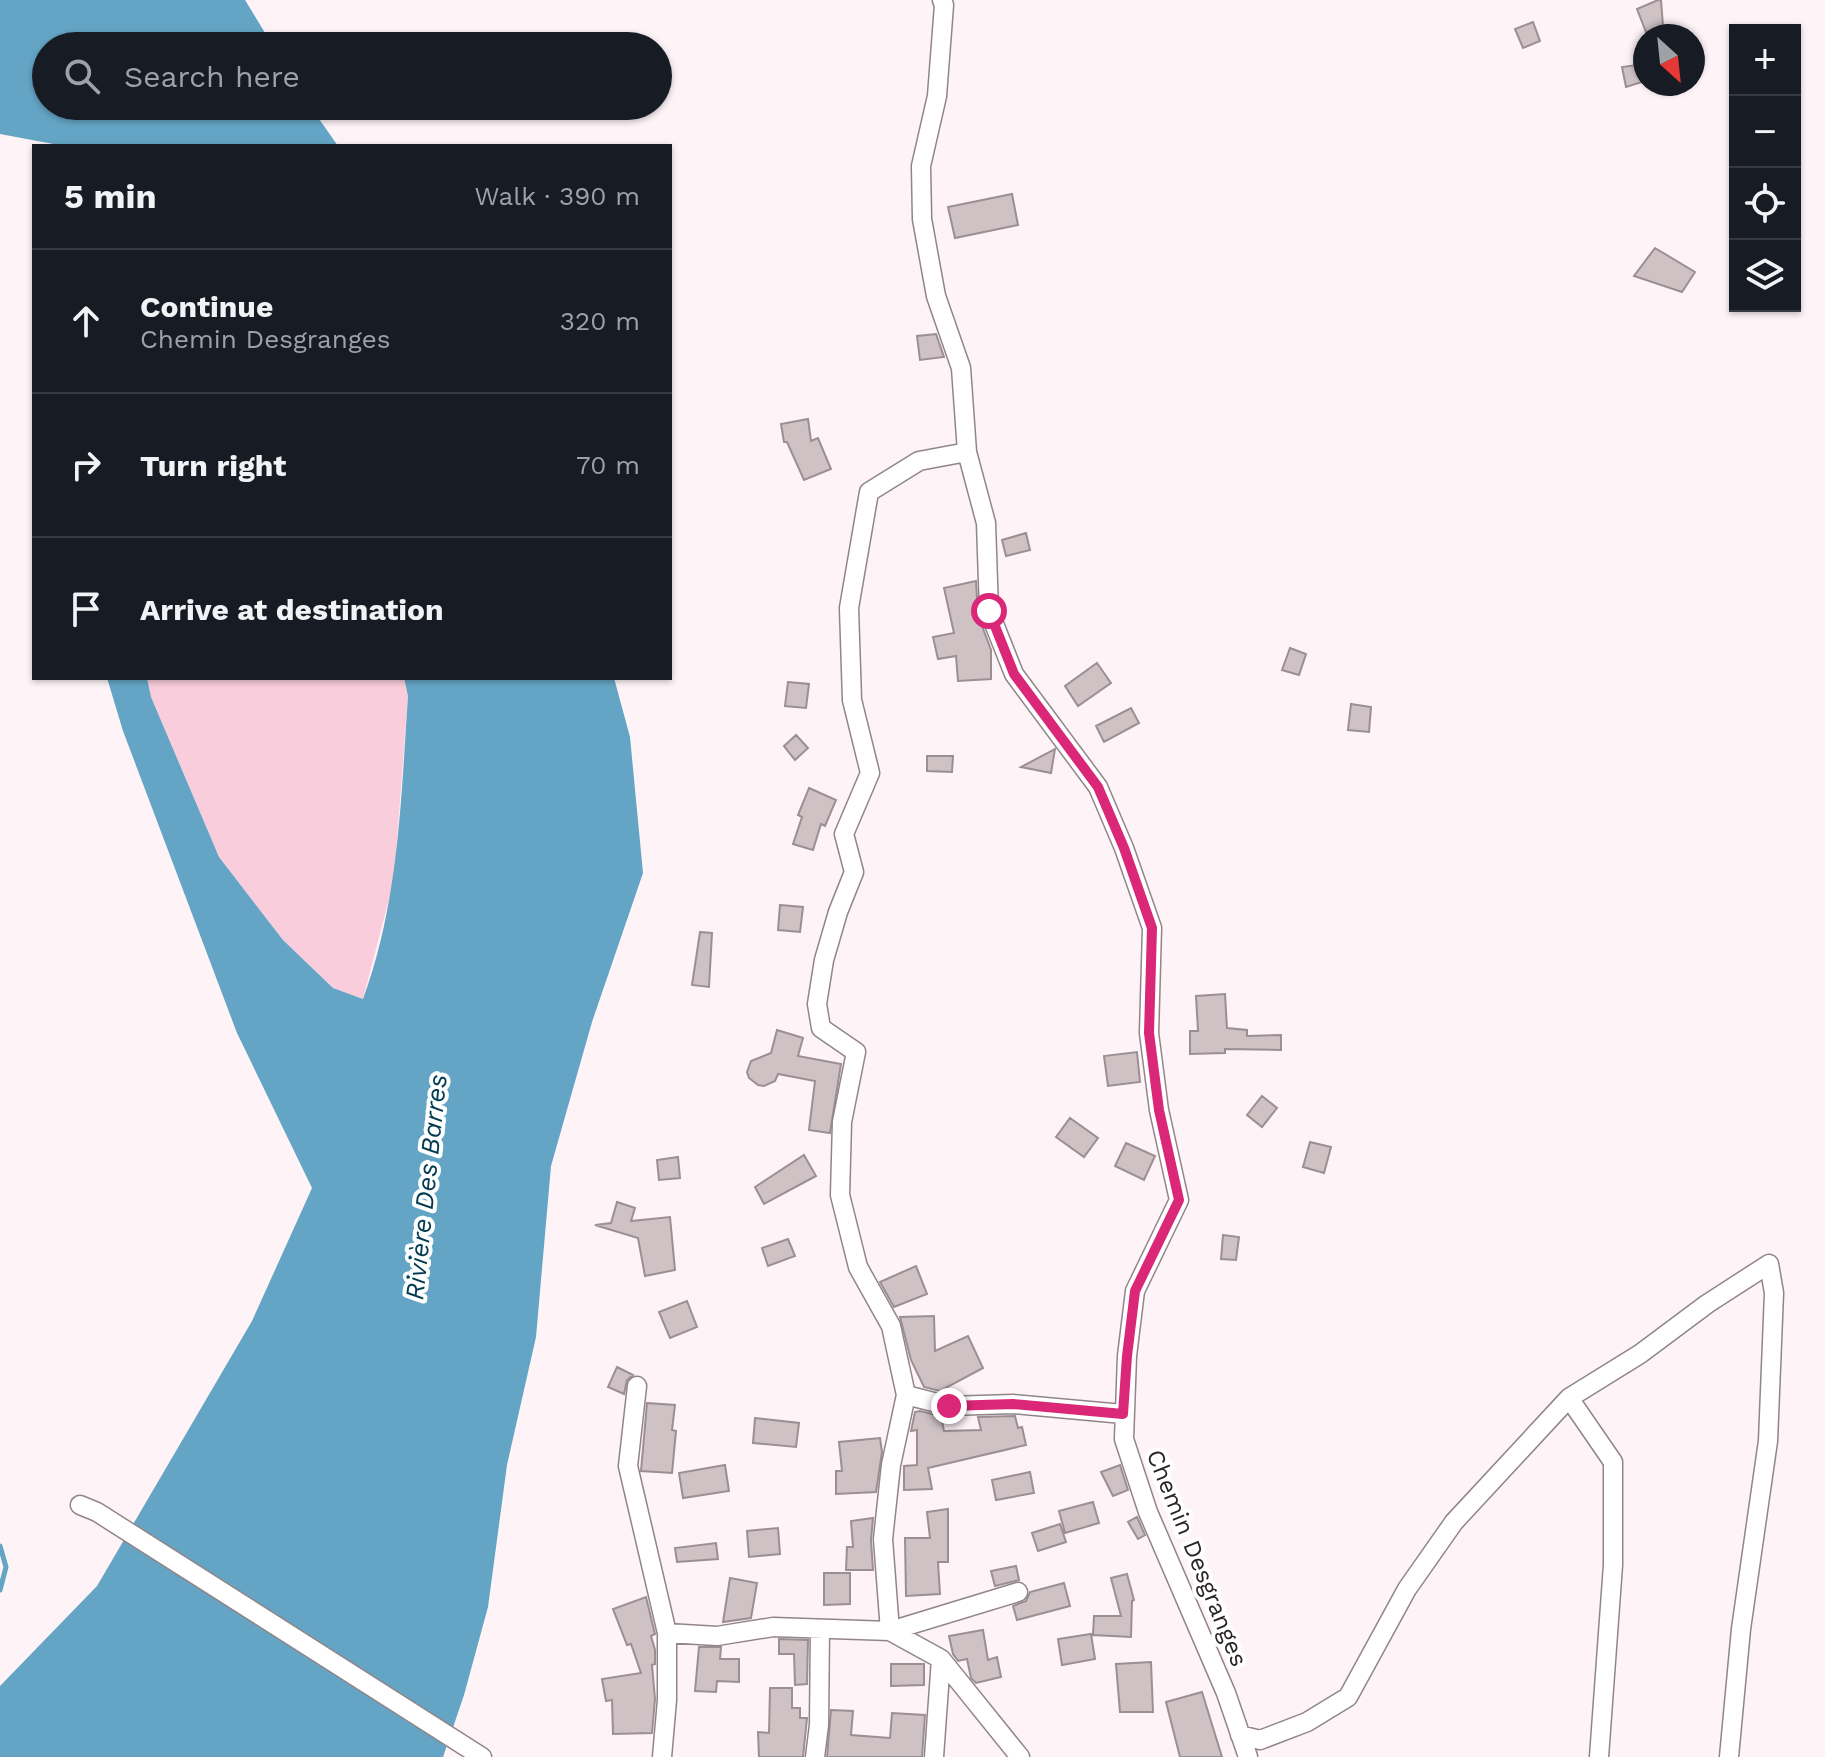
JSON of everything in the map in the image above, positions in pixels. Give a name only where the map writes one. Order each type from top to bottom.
[{"type":"street","name":"Chemin Desgranges","points":[[942,0],[937,96],[921,166],[922,219],[936,296],[961,368],[967,452],[986,523],[989,611],[1014,674],[1098,787],[1124,848],[1152,928],[1149,1033],[1159,1110],[1179,1200],[1135,1291],[1127,1356],[1124,1439],[1148,1512],[1221,1680],[1248,1757]]},
{"type":"street","points":[[890,1631],[883,1539],[891,1465],[906,1395],[891,1326],[858,1267],[840,1195],[842,1122],[856,1052],[821,1028],[817,1004],[824,960],[854,872],[844,834],[870,773],[852,700],[849,608],[869,492],[919,461],[967,452]]},
{"type":"street","points":[[1240,1735],[1260,1740],[1307,1722],[1348,1697],[1407,1589],[1454,1522],[1569,1398],[1640,1354],[1707,1304],[1769,1264],[1774,1293],[1768,1441],[1741,1629],[1729,1757]]},
{"type":"street","points":[[637,1386],[628,1466],[667,1633],[667,1700],[662,1757]]},
{"type":"street","points":[[906,1395],[949,1406],[1013,1404],[1123,1414]]},
{"type":"street","points":[[1569,1398],[1613,1462],[1613,1565],[1599,1757]]},
{"type":"street","points":[[88,1509],[476,1753]]},
{"type":"street","points":[[667,1633],[717,1636],[773,1627],[890,1631],[1018,1592]]},
{"type":"street","points":[[815,1757],[819,1725],[820,1629]]},
{"type":"street","points":[[890,1631],[941,1659],[1020,1757]]},
{"type":"street","points":[[934,1757],[941,1659]]},
{"type":"shaded area","points":[[147,680],[404,680],[408,696],[394,880],[363,999],[333,988],[283,940],[219,857],[151,697]]},
{"type":"water","points":[[0,0],[245,0],[264,32],[32,32],[32,120],[320,120],[337,144],[53,144],[0,134]]},
{"type":"water","name":"Rivière Des Barres","points":[[108,680],[147,680],[151,697],[219,857],[283,940],[333,988],[363,999],[384,925],[396,849],[408,696],[404,680],[615,680],[630,737],[643,873],[592,1022],[551,1166],[536,1337],[507,1465],[488,1607],[443,1757],[0,1757],[0,1686],[97,1586],[252,1321],[312,1188],[237,1033],[123,731]]},
{"type":"building","points":[[1661,0],[1663,24],[1643,24],[1637,9]]},
{"type":"building","points":[[1533,22],[1540,41],[1523,48],[1515,29]]},
{"type":"building","points":[[1633,66],[1633,85],[1626,87],[1622,67]]},
{"type":"building","points":[[1012,194],[1018,225],[955,238],[948,207]]},
{"type":"building","points":[[1655,248],[1695,272],[1682,292],[1634,276]]},
{"type":"building","points":[[936,334],[944,357],[920,360],[917,336]]},
{"type":"building","points":[[808,419],[811,441],[818,438],[831,469],[804,480],[787,442],[784,442],[781,424]]},
{"type":"building","points":[[1026,533],[1030,550],[1006,556],[1002,540]]},
{"type":"building","points":[[976,581],[978,615],[991,650],[991,679],[958,681],[956,656],[938,659],[933,637],[954,633],[944,588]]},
{"type":"building","points":[[1290,648],[1306,654],[1299,675],[1282,670]]},
{"type":"building","points":[[1097,663],[1111,683],[1078,706],[1065,686]]},
{"type":"building","points":[[788,682],[809,684],[806,708],[785,706]]},
{"type":"building","points":[[1351,704],[1371,707],[1369,732],[1348,730]]},
{"type":"building","points":[[1131,708],[1139,723],[1104,742],[1096,726]]},
{"type":"building","points":[[796,735],[808,748],[795,760],[784,746]]},
{"type":"building","points":[[1055,749],[1051,773],[1021,767]]},
{"type":"building","points":[[927,756],[953,756],[952,772],[927,771]]},
{"type":"building","points":[[809,788],[836,800],[825,826],[821,824],[813,850],[793,844],[802,817],[798,815]]},
{"type":"building","points":[[780,905],[803,907],[800,932],[778,930]]},
{"type":"building","points":[[700,932],[712,933],[709,987],[692,985]]},
{"type":"building","points":[[1225,994],[1227,1028],[1247,1030],[1247,1036],[1281,1035],[1281,1050],[1225,1049],[1225,1053],[1190,1054],[1190,1031],[1198,1031],[1196,996]]},
{"type":"building","points":[[777,1030],[803,1038],[798,1056],[841,1064],[830,1133],[809,1130],[815,1081],[778,1074],[775,1081],[764,1086],[749,1078],[747,1072],[751,1061],[771,1053]]},
{"type":"building","points":[[1137,1052],[1140,1082],[1108,1086],[1104,1056]]},
{"type":"building","points":[[1262,1096],[1277,1108],[1262,1127],[1247,1115]]},
{"type":"building","points":[[1070,1118],[1098,1138],[1084,1157],[1056,1137]]},
{"type":"building","points":[[1310,1142],[1331,1147],[1324,1173],[1303,1167]]},
{"type":"building","points":[[1126,1143],[1155,1156],[1144,1180],[1115,1166]]},
{"type":"building","points":[[804,1155],[816,1176],[764,1204],[755,1187]]},
{"type":"building","points":[[678,1157],[680,1178],[659,1180],[657,1160]]},
{"type":"building","points":[[617,1202],[635,1208],[631,1221],[670,1217],[675,1270],[645,1276],[638,1238],[595,1225],[611,1223]]},
{"type":"building","points":[[1223,1235],[1239,1237],[1236,1260],[1221,1259]]},
{"type":"building","points":[[788,1239],[795,1256],[768,1266],[762,1248]]},
{"type":"building","points":[[916,1266],[927,1294],[894,1307],[880,1282]]},
{"type":"building","points":[[687,1301],[697,1327],[670,1338],[659,1312]]},
{"type":"building","points":[[934,1316],[935,1351],[968,1336],[983,1368],[940,1391],[924,1387],[911,1360],[900,1317]]},
{"type":"building","points":[[617,1367],[633,1375],[627,1380],[624,1394],[608,1387]]},
{"type":"building","points":[[647,1403],[675,1405],[672,1473],[641,1471]]},
{"type":"building","points":[[915,1412],[941,1416],[944,1431],[981,1430],[978,1417],[1015,1416],[1018,1428],[1022,1427],[1026,1445],[928,1468],[932,1489],[904,1490],[904,1466],[917,1465],[917,1430],[911,1431]]},
{"type":"building","points":[[755,1418],[799,1423],[796,1447],[753,1443]]},
{"type":"building","points":[[880,1438],[882,1452],[876,1492],[836,1494],[836,1471],[842,1471],[839,1442]]},
{"type":"building","points":[[725,1465],[729,1491],[683,1498],[679,1473]]},
{"type":"building","points":[[1120,1465],[1128,1490],[1113,1496],[1101,1472]]},
{"type":"building","points":[[1030,1472],[1034,1493],[996,1500],[992,1480]]},
{"type":"building","points":[[1093,1502],[1099,1523],[1065,1533],[1059,1511]]},
{"type":"building","points":[[948,1509],[948,1562],[938,1562],[940,1594],[906,1596],[905,1538],[930,1538],[927,1512]]},
{"type":"building","points":[[1137,1517],[1145,1535],[1138,1539],[1128,1522]]},
{"type":"building","points":[[873,1518],[873,1570],[846,1570],[847,1547],[853,1547],[851,1521]]},
{"type":"building","points":[[1060,1524],[1066,1542],[1038,1551],[1032,1533]]},
{"type":"building","points":[[778,1528],[780,1554],[749,1557],[747,1531]]},
{"type":"building","points":[[716,1543],[718,1559],[677,1562],[675,1548]]},
{"type":"building","points":[[1016,1566],[1019,1580],[995,1586],[991,1571]]},
{"type":"building","points":[[824,1573],[850,1573],[850,1604],[824,1605]]},
{"type":"building","points":[[1127,1574],[1134,1600],[1131,1637],[1093,1635],[1094,1616],[1121,1616],[1111,1578]]},
{"type":"building","points":[[730,1578],[757,1583],[751,1618],[723,1622]]},
{"type":"building","points":[[1064,1583],[1070,1606],[1017,1620],[1013,1606],[1026,1601],[1030,1592]]},
{"type":"building","points":[[646,1597],[655,1634],[651,1636],[655,1650],[655,1664],[652,1665],[655,1699],[652,1733],[613,1734],[612,1700],[606,1701],[602,1679],[641,1673],[631,1644],[627,1645],[613,1609]]},
{"type":"building","points":[[983,1630],[988,1660],[997,1657],[1001,1677],[976,1683],[971,1678],[967,1659],[958,1661],[953,1654],[949,1636]]},
{"type":"building","points":[[1091,1634],[1095,1659],[1062,1665],[1058,1639]]},
{"type":"building","points":[[779,1639],[808,1640],[807,1684],[795,1685],[794,1654],[779,1654]]},
{"type":"building","points":[[699,1647],[721,1647],[720,1659],[739,1659],[739,1682],[717,1681],[716,1692],[695,1691]]},
{"type":"building","points":[[1151,1662],[1153,1712],[1120,1712],[1116,1664]]},
{"type":"building","points":[[891,1664],[924,1664],[924,1685],[891,1686]]},
{"type":"building","points":[[770,1688],[792,1688],[792,1708],[800,1708],[800,1718],[807,1718],[803,1757],[759,1757],[758,1732],[769,1733]]},
{"type":"building","points":[[1202,1692],[1222,1757],[1180,1757],[1166,1702]]},
{"type":"building","points":[[831,1710],[853,1711],[851,1735],[890,1738],[892,1713],[925,1715],[922,1757],[827,1757]]},
{"type":"waterway","points":[[0,1546],[6,1567],[0,1590]]},
{"type":"route","points":[[949,1406],[1013,1404],[1123,1414],[1135,1291],[1179,1200],[1159,1110],[1149,1033],[1152,928],[1124,848],[1098,787],[1014,674],[989,611]]}]
